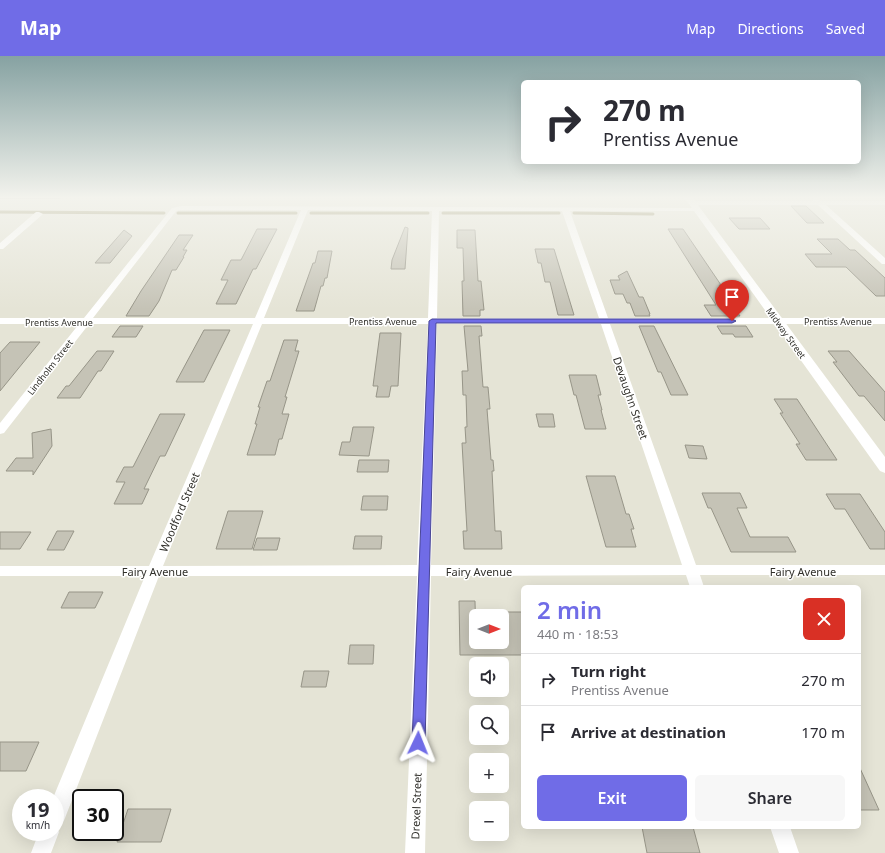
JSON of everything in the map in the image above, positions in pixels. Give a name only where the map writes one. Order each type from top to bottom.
[{"type":"street","points":[[0,247],[15,234]]},
{"type":"street","name":"Lindholm Street","points":[[0,431],[155,234]]},
{"type":"street","name":"Woodford Street","points":[[64,795],[129,630],[294,234]]},
{"type":"street","name":"Drexel Street","points":[[415,853],[435,234]]},
{"type":"street","name":"Devaughn Street","points":[[574,234],[696,585]]},
{"type":"street","name":"Midway Street","points":[[715,234],[885,468]]},
{"type":"street","points":[[853,234],[885,262]]},
{"type":"street","name":"Prentiss Avenue","points":[[0,321],[885,321]]},
{"type":"street","name":"Fairy Avenue","points":[[0,571],[885,570]]},
{"type":"street","points":[[781,829],[789,853]]},
{"type":"street","points":[[41,853],[46,841]]},
{"type":"building","points":[[120,234],[130,234],[132,236],[110,263],[95,263]]},
{"type":"building","points":[[254,234],[274,234],[256,269],[253,269],[236,304],[216,304],[228,280],[221,280],[231,260],[241,260]]},
{"type":"building","points":[[402,234],[408,234],[405,269],[391,269],[392,260]]},
{"type":"building","points":[[457,234],[475,234],[478,281],[481,281],[484,310],[480,310],[480,316],[463,316],[463,248],[457,248]]},
{"type":"building","points":[[671,234],[687,234],[740,316],[711,316],[704,305],[716,305]]},
{"type":"building","points":[[179,235],[193,235],[183,250],[187,250],[184,257],[176,270],[172,270],[159,301],[149,316],[126,316],[141,291]]},
{"type":"building","points":[[817,239],[838,239],[850,250],[855,250],[885,278],[885,296],[876,296],[846,267],[816,267],[805,254],[832,254]]},
{"type":"building","points":[[535,249],[554,249],[574,315],[558,315],[550,282],[545,282],[541,263],[538,263]]},
{"type":"building","points":[[318,251],[332,251],[327,278],[325,278],[323,286],[321,286],[314,311],[296,311],[313,263],[315,263]]},
{"type":"building","points":[[627,271],[639,297],[643,297],[650,316],[635,316],[630,303],[627,303],[623,294],[615,294],[610,280],[620,280],[618,276]]},
{"type":"building","points":[[120,326],[143,326],[136,337],[112,337]]},
{"type":"building","points":[[464,326],[481,326],[482,336],[479,336],[483,387],[488,387],[490,409],[487,409],[491,460],[493,460],[494,471],[492,471],[495,531],[501,531],[502,549],[464,549],[463,531],[467,531],[462,443],[466,443],[465,427],[467,427],[466,395],[463,395],[462,371],[468,371]]},
{"type":"building","points":[[639,326],[654,326],[688,395],[671,395],[661,372],[658,372]]},
{"type":"building","points":[[717,326],[746,326],[753,337],[735,337],[733,334],[722,334]]},
{"type":"building","points":[[204,330],[230,330],[204,382],[176,382]]},
{"type":"building","points":[[380,333],[401,333],[398,386],[391,386],[389,397],[376,397],[378,386],[373,386]]},
{"type":"building","points":[[284,340],[298,340],[295,351],[299,351],[285,397],[287,397],[282,414],[289,414],[282,439],[279,439],[275,455],[247,455],[257,424],[255,424],[260,407],[258,407],[267,381],[270,381]]},
{"type":"building","points":[[10,342],[40,342],[0,391],[0,353]]},
{"type":"building","points":[[97,351],[114,351],[101,371],[98,371],[80,398],[57,398],[66,386],[69,386]]},
{"type":"building","points":[[828,351],[849,351],[885,392],[885,421],[864,396],[859,396],[833,362],[837,362]]},
{"type":"building","points":[[569,375],[596,375],[601,395],[598,395],[606,429],[585,429]]},
{"type":"building","points":[[774,399],[797,399],[837,460],[806,460],[796,444],[800,444],[780,413],[783,413]]},
{"type":"building","points":[[160,414],[185,414],[165,456],[160,456],[144,489],[149,489],[142,504],[114,504],[125,482],[116,482],[124,467],[133,467]]},
{"type":"building","points":[[536,414],[553,414],[555,427],[539,427]]},
{"type":"building","points":[[353,427],[374,427],[369,456],[339,455],[342,442],[350,442]]},
{"type":"building","points":[[51,429],[52,446],[33,475],[33,471],[6,471],[16,458],[33,458],[32,433]]},
{"type":"building","points":[[685,445],[703,446],[707,459],[689,458]]},
{"type":"building","points":[[359,460],[389,460],[388,472],[357,472]]},
{"type":"building","points":[[586,476],[615,476],[626,514],[629,514],[634,529],[631,529],[636,547],[606,547]]},
{"type":"building","points":[[702,493],[740,493],[747,508],[737,508],[750,537],[788,537],[796,552],[731,552],[711,508],[708,508]]},
{"type":"building","points":[[826,494],[860,494],[885,532],[885,549],[870,549],[845,509],[835,509]]},
{"type":"building","points":[[363,496],[388,496],[387,510],[361,510]]},
{"type":"building","points":[[228,511],[263,511],[252,549],[216,549]]},
{"type":"building","points":[[57,531],[74,531],[64,550],[47,550]]},
{"type":"building","points":[[0,532],[31,532],[20,549],[0,549]]},
{"type":"building","points":[[355,536],[382,536],[381,549],[353,549]]},
{"type":"building","points":[[257,538],[280,538],[277,550],[253,550]]},
{"type":"building","points":[[69,592],[103,592],[95,608],[61,608]]},
{"type":"building","points":[[459,601],[475,601],[475,609],[469,609],[469,649],[509,649],[509,612],[521,612],[521,655],[460,655]]},
{"type":"building","points":[[350,645],[374,645],[373,664],[348,664]]},
{"type":"building","points":[[304,671],[329,671],[326,687],[301,687]]},
{"type":"building","points":[[0,742],[39,742],[26,771],[0,771]]},
{"type":"building","points":[[861,770],[879,810],[861,810]]},
{"type":"building","points":[[128,809],[171,809],[161,842],[117,842],[124,841],[124,821]]},
{"type":"building","points":[[642,829],[694,829],[700,853],[647,853]]},
{"type":"route","points":[[418,743],[425,571],[432,321],[732,321]]}]
